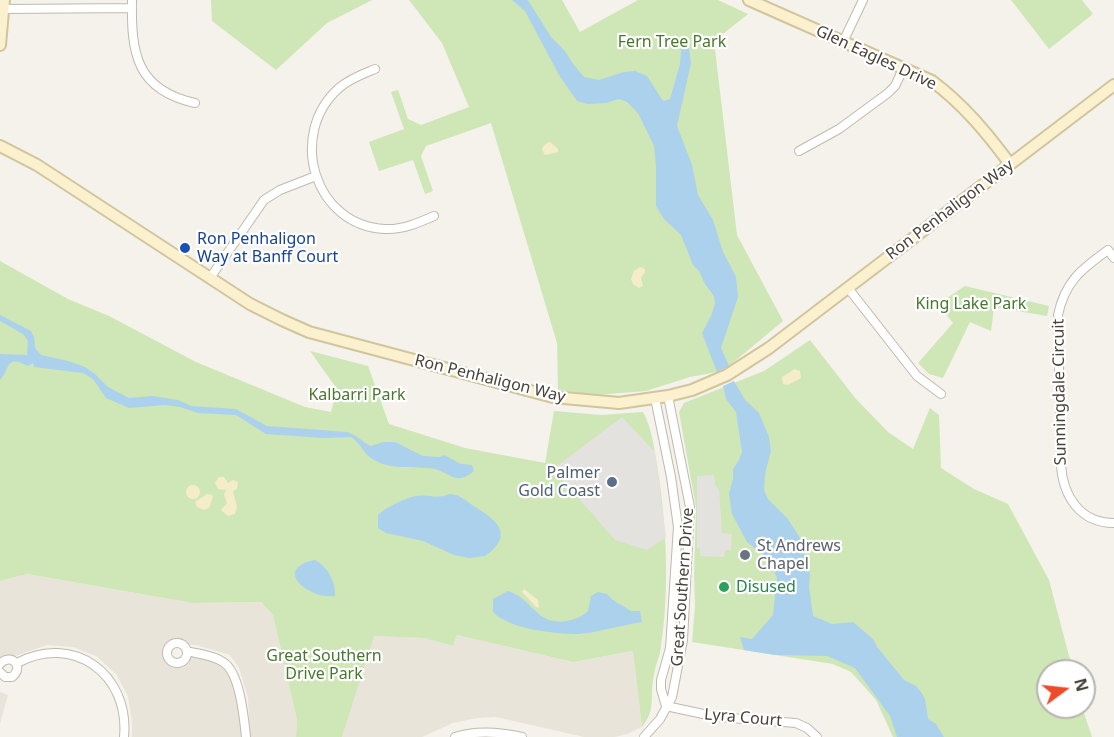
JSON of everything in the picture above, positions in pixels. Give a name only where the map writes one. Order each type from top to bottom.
[{"type":"street","name":"Glen Eagles Drive","points":[[749,0],[932,81],[954,97],[978,122],[1010,164]]},
{"type":"street","points":[[843,42],[863,0]]},
{"type":"street","points":[[0,45],[4,5],[132,4],[135,55],[146,77],[160,90],[178,99],[195,103]]},
{"type":"street","points":[[375,69],[339,87],[320,113],[310,141],[316,176],[329,201],[340,212],[369,227],[399,229],[434,216]]},
{"type":"street","points":[[799,151],[839,129],[888,93],[895,86],[903,69]]},
{"type":"street","name":"Ron Penhaligon Way","points":[[0,146],[56,177],[250,304],[309,332],[553,398],[619,403],[692,390],[738,369],[769,348],[1114,85]]},
{"type":"street","points":[[210,278],[264,200],[280,190],[316,176]]},
{"type":"street","name":"Sunningdale Circuit","points":[[1114,258],[1111,247],[1074,277],[1059,307],[1058,331],[1062,482],[1071,500],[1087,516],[1102,522],[1114,523]]},
{"type":"street","points":[[848,288],[917,376],[941,394]]},
{"type":"street","name":"Great Southern Drive","points":[[644,737],[660,718],[675,690],[683,640],[690,507],[668,396]]},
{"type":"street","name":"Great Southern Drive","points":[[655,398],[671,477],[678,527],[670,648],[661,689],[666,706]]},
{"type":"street","points":[[187,651],[225,663],[234,676],[243,711],[246,737]]},
{"type":"street","points":[[17,663],[40,653],[55,652],[91,663],[103,673],[119,696],[124,711],[124,737]]},
{"type":"street","points":[[0,664],[10,658],[17,663],[18,670],[12,677],[5,677],[0,672]]},
{"type":"street","name":"Lyra Court","points":[[666,706],[717,717],[796,723],[807,728],[817,737]]},
{"type":"street","points":[[455,737],[495,733],[522,737]]},
{"type":"shaded area","name":"Palmer Gold Coast","points":[[622,417],[655,452],[666,537],[647,550],[615,540],[553,469]]},
{"type":"shaded area","name":"St Andrews Chapel","points":[[714,475],[715,484],[719,490],[722,533],[732,534],[731,550],[725,550],[724,557],[700,556],[700,549],[697,548],[697,476]]},
{"type":"shaded area","points":[[27,574],[193,603],[261,602],[273,615],[297,720],[296,737],[250,737],[248,698],[239,668],[230,655],[196,645],[173,644],[168,648],[167,654],[171,660],[177,662],[183,660],[187,651],[214,658],[234,676],[246,737],[132,737],[128,696],[116,674],[96,656],[73,647],[47,645],[4,660],[0,664],[0,581]]},
{"type":"shaded area","points":[[457,635],[573,662],[633,651],[642,727],[615,737],[584,737],[496,717],[453,723],[422,737],[342,737],[373,636],[424,638],[453,646]]},
{"type":"shaded area","points":[[0,692],[8,695],[0,724]]},
{"type":"green space","points":[[211,0],[372,0],[327,23],[276,70],[212,21]]},
{"type":"green space","name":"Fern Tree Park","points":[[409,0],[562,0],[580,32],[638,0],[718,0],[748,14],[714,41],[737,235],[783,321],[729,366],[717,372],[690,377],[646,391],[596,395],[558,390],[557,343],[491,123],[426,146],[421,156],[433,191],[425,194],[413,160],[379,171],[369,142],[404,129],[391,92],[398,90],[408,119],[421,125],[469,107],[442,43]]},
{"type":"green space","points":[[1011,0],[1082,0],[1093,14],[1049,49]]},
{"type":"green space","points":[[0,261],[68,299],[109,316],[196,362],[305,407],[331,412],[337,389],[310,351],[368,366],[389,424],[465,448],[545,463],[554,411],[601,415],[643,412],[652,438],[660,488],[665,535],[666,583],[663,630],[655,669],[650,714],[642,727],[633,651],[573,662],[457,635],[453,646],[424,638],[374,636],[342,737],[296,737],[297,720],[273,615],[261,602],[193,603],[27,574],[0,581]]},
{"type":"green space","name":"King Lake Park","points":[[965,286],[1049,306],[1047,316],[994,307],[991,331],[970,322],[943,378],[929,374],[918,363],[953,323],[938,304]]},
{"type":"green space","points":[[810,340],[856,399],[888,432],[913,449],[930,408],[939,415],[941,468],[974,489],[1008,504],[1049,580],[1070,659],[1036,659],[1036,719],[1086,719],[1092,737],[893,737],[876,700],[851,672],[833,664],[692,642],[695,606],[696,507],[679,412],[684,403],[764,371]]},
{"type":"sand","points":[[550,142],[558,149],[558,152],[545,155],[542,149]]},
{"type":"sand","points":[[640,267],[645,269],[645,272],[641,278],[643,286],[639,288],[633,284],[631,279],[634,271]]},
{"type":"sand","points":[[795,369],[800,371],[801,378],[788,385],[783,384],[782,377]]},
{"type":"sand","points":[[219,477],[224,477],[228,483],[233,480],[238,482],[237,489],[233,491],[237,507],[235,514],[228,516],[221,510],[227,503],[224,495],[226,490],[218,489],[215,483]]},
{"type":"sand","points":[[193,485],[198,487],[200,492],[198,497],[193,499],[188,497],[186,492],[188,487]]},
{"type":"sand","points":[[207,494],[213,497],[209,508],[204,510],[197,507],[195,502]]},
{"type":"sand","points":[[524,589],[538,600],[539,608],[522,592]]},
{"type":"water","points":[[512,0],[528,0],[551,37],[565,51],[584,77],[599,80],[635,71],[647,76],[663,101],[670,99],[680,64],[682,41],[689,48],[691,63],[677,126],[692,165],[698,195],[713,220],[723,252],[736,277],[738,297],[721,348],[729,366],[717,372],[702,333],[715,304],[714,296],[693,265],[681,235],[664,219],[656,206],[654,146],[638,113],[627,102],[619,99],[606,103],[587,104],[577,101],[559,75],[525,11]]},
{"type":"water","points":[[0,315],[31,331],[35,348],[41,355],[85,367],[108,387],[129,398],[152,396],[178,400],[191,406],[236,409],[267,426],[347,432],[370,446],[395,442],[423,456],[440,457],[444,455],[461,464],[472,465],[474,471],[465,477],[458,478],[435,469],[396,467],[370,458],[351,437],[323,438],[266,434],[236,415],[198,413],[165,405],[129,408],[106,398],[93,379],[83,373],[34,367],[33,363],[28,366],[12,362],[0,380],[0,354],[27,355],[28,341],[23,334],[0,321]]},
{"type":"water","points":[[734,381],[745,400],[759,413],[769,437],[771,451],[765,474],[764,490],[768,499],[788,519],[800,538],[810,575],[809,587],[813,616],[832,624],[853,622],[873,639],[904,680],[916,686],[921,692],[925,699],[928,719],[936,724],[944,737],[897,737],[890,716],[855,668],[827,656],[775,655],[744,650],[740,637],[752,639],[773,615],[777,578],[770,560],[747,542],[732,514],[729,494],[733,469],[742,452],[736,412],[726,399],[723,386]]},
{"type":"water","points":[[450,494],[460,497],[483,512],[500,528],[499,541],[485,556],[469,558],[454,555],[423,541],[386,533],[378,528],[378,515],[396,503],[417,496],[440,497]]},
{"type":"water","points":[[315,560],[330,575],[335,596],[325,596],[306,589],[295,576],[296,570],[302,564]]},
{"type":"water","points":[[508,591],[524,600],[541,616],[556,621],[567,621],[581,616],[588,611],[591,596],[598,592],[607,594],[631,611],[640,611],[642,622],[578,634],[533,629],[510,623],[493,612],[493,599]]},
{"type":"place","name":"Ron Penhaligon Way at Banff Court","points":[[185,248]]},
{"type":"place","name":"Palmer Gold Coast","points":[[612,482]]},
{"type":"place","name":"St Andrews Chapel","points":[[745,555]]},
{"type":"place","name":"Disused","points":[[724,587]]},
{"type":"park label","name":"Kalbarri Park","points":[[357,395]]},
{"type":"park label","name":"Great Southern Drive Park","points":[[324,665]]}]
